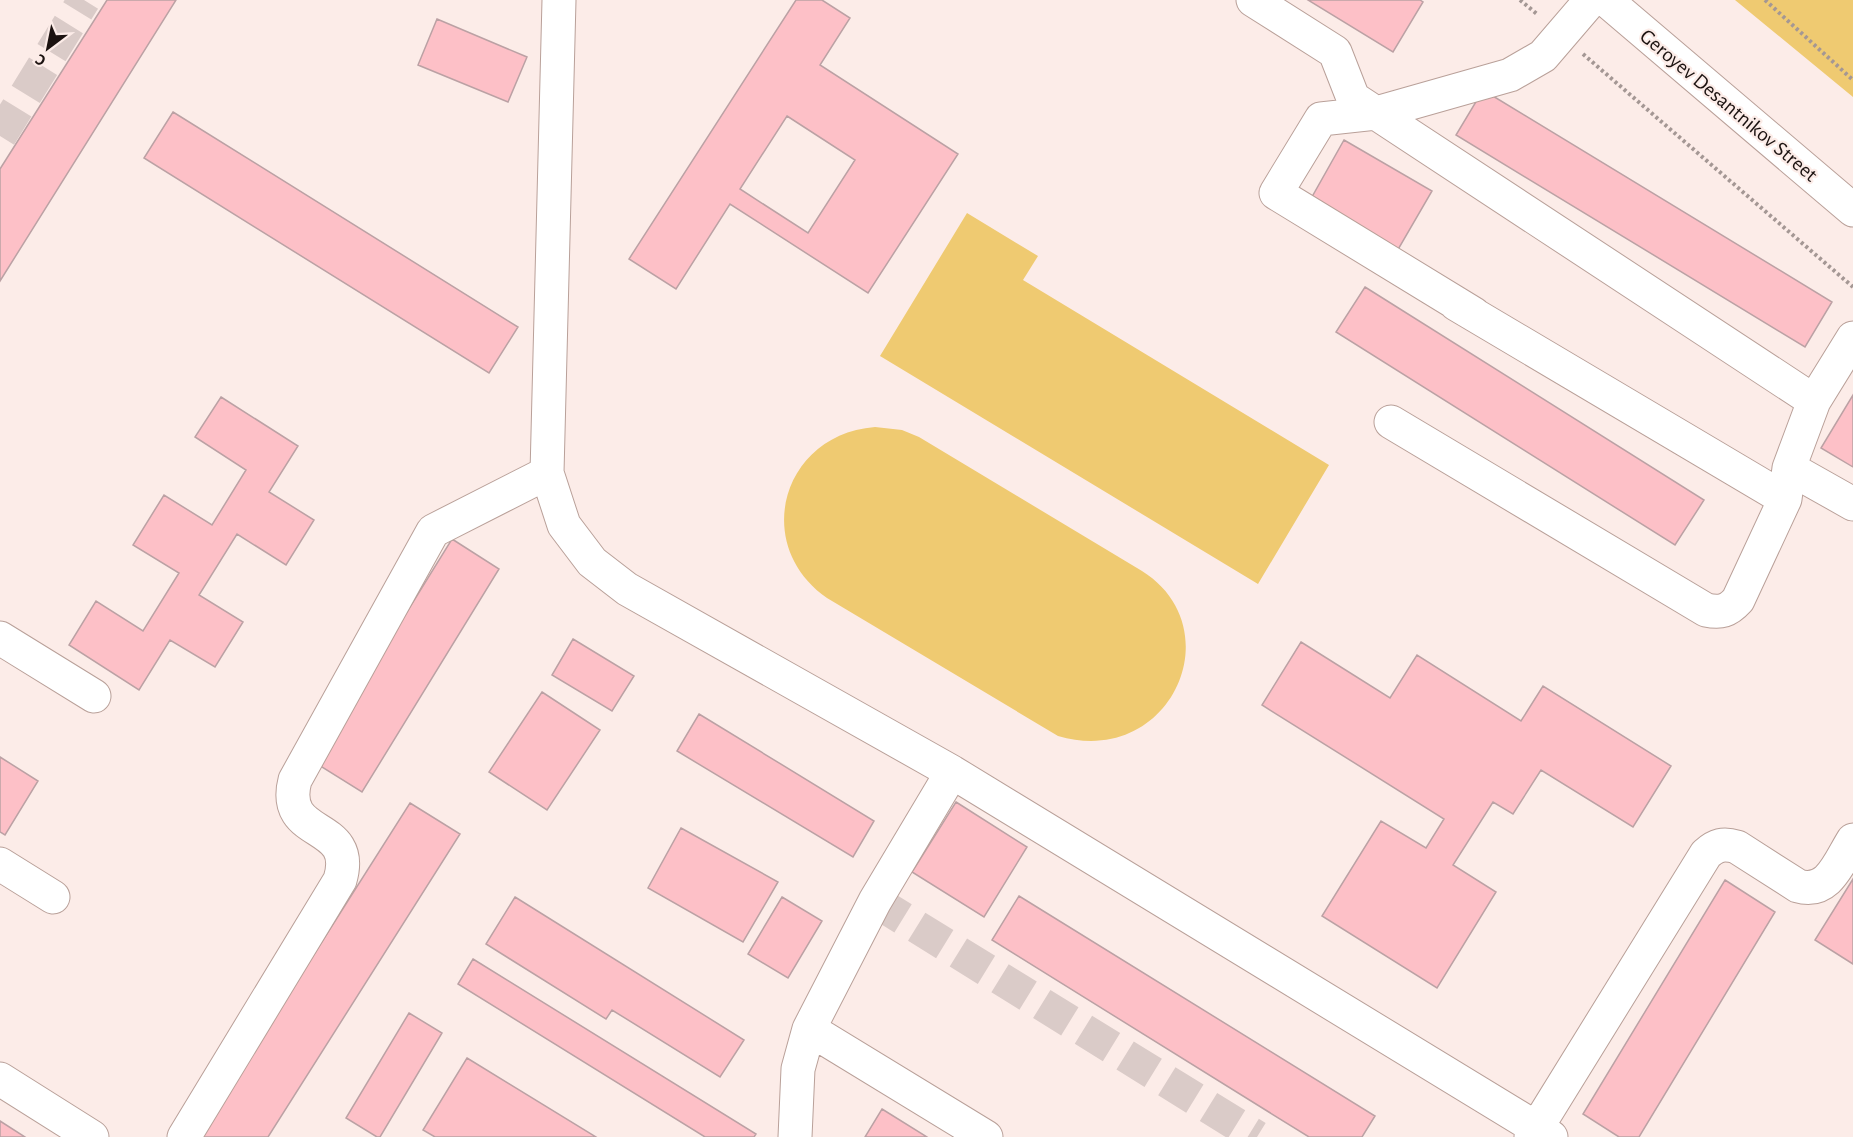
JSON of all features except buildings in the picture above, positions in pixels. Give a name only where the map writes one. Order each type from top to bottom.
[{"type":"street","points":[[559,0],[547,473],[564,525],[592,562],[627,589],[952,772],[1539,1134],[1706,854],[1714,847],[1726,844],[1737,847],[1798,886],[1809,889],[1820,887],[1829,879],[1853,840]]},
{"type":"street","points":[[1253,0],[1335,52],[1353,98],[1814,401]]},
{"type":"street","points":[[1591,0],[1543,56],[1510,75],[1376,113],[1321,119],[1276,193],[1460,306],[1787,483],[1853,504]]},
{"type":"street","name":"Geroyev Desantnikov Street","points":[[1606,0],[1853,210]]},
{"type":"street","points":[[1391,422],[1706,610],[1718,613],[1730,609],[1738,600],[1787,483],[1814,401],[1853,338]]},
{"type":"street","points":[[184,1137],[340,880],[344,864],[341,849],[330,838],[305,822],[295,810],[291,795],[296,780],[433,531],[547,473]]},
{"type":"street","points":[[0,638],[94,696]]},
{"type":"street","points":[[795,1137],[798,1070],[809,1029],[875,901],[952,772]]},
{"type":"street","points":[[0,864],[53,897]]},
{"type":"street","points":[[809,1029],[986,1137]]},
{"type":"street","points":[[0,1079],[92,1137]]},
{"type":"path","points":[[1520,0],[1853,287]]},
{"type":"path","points":[[1765,0],[1853,80]]},
{"type":"shaded area","points":[[1735,0],[1853,0],[1853,97]]},
{"type":"shaded area","points":[[967,213],[1038,256],[1023,280],[1329,465],[1258,584],[880,356]]},
{"type":"shaded area","points":[[875,427],[902,430],[919,437],[1142,571],[1169,596],[1183,625],[1185,657],[1176,687],[1158,713],[1132,732],[1098,741],[1058,736],[827,598],[803,575],[789,549],[784,522],[788,495],[799,470],[818,449],[843,434]]},
{"type":"tunnel","points":[[0,136],[84,0]]},
{"type":"tunnel","points":[[875,901],[1257,1137]]}]
